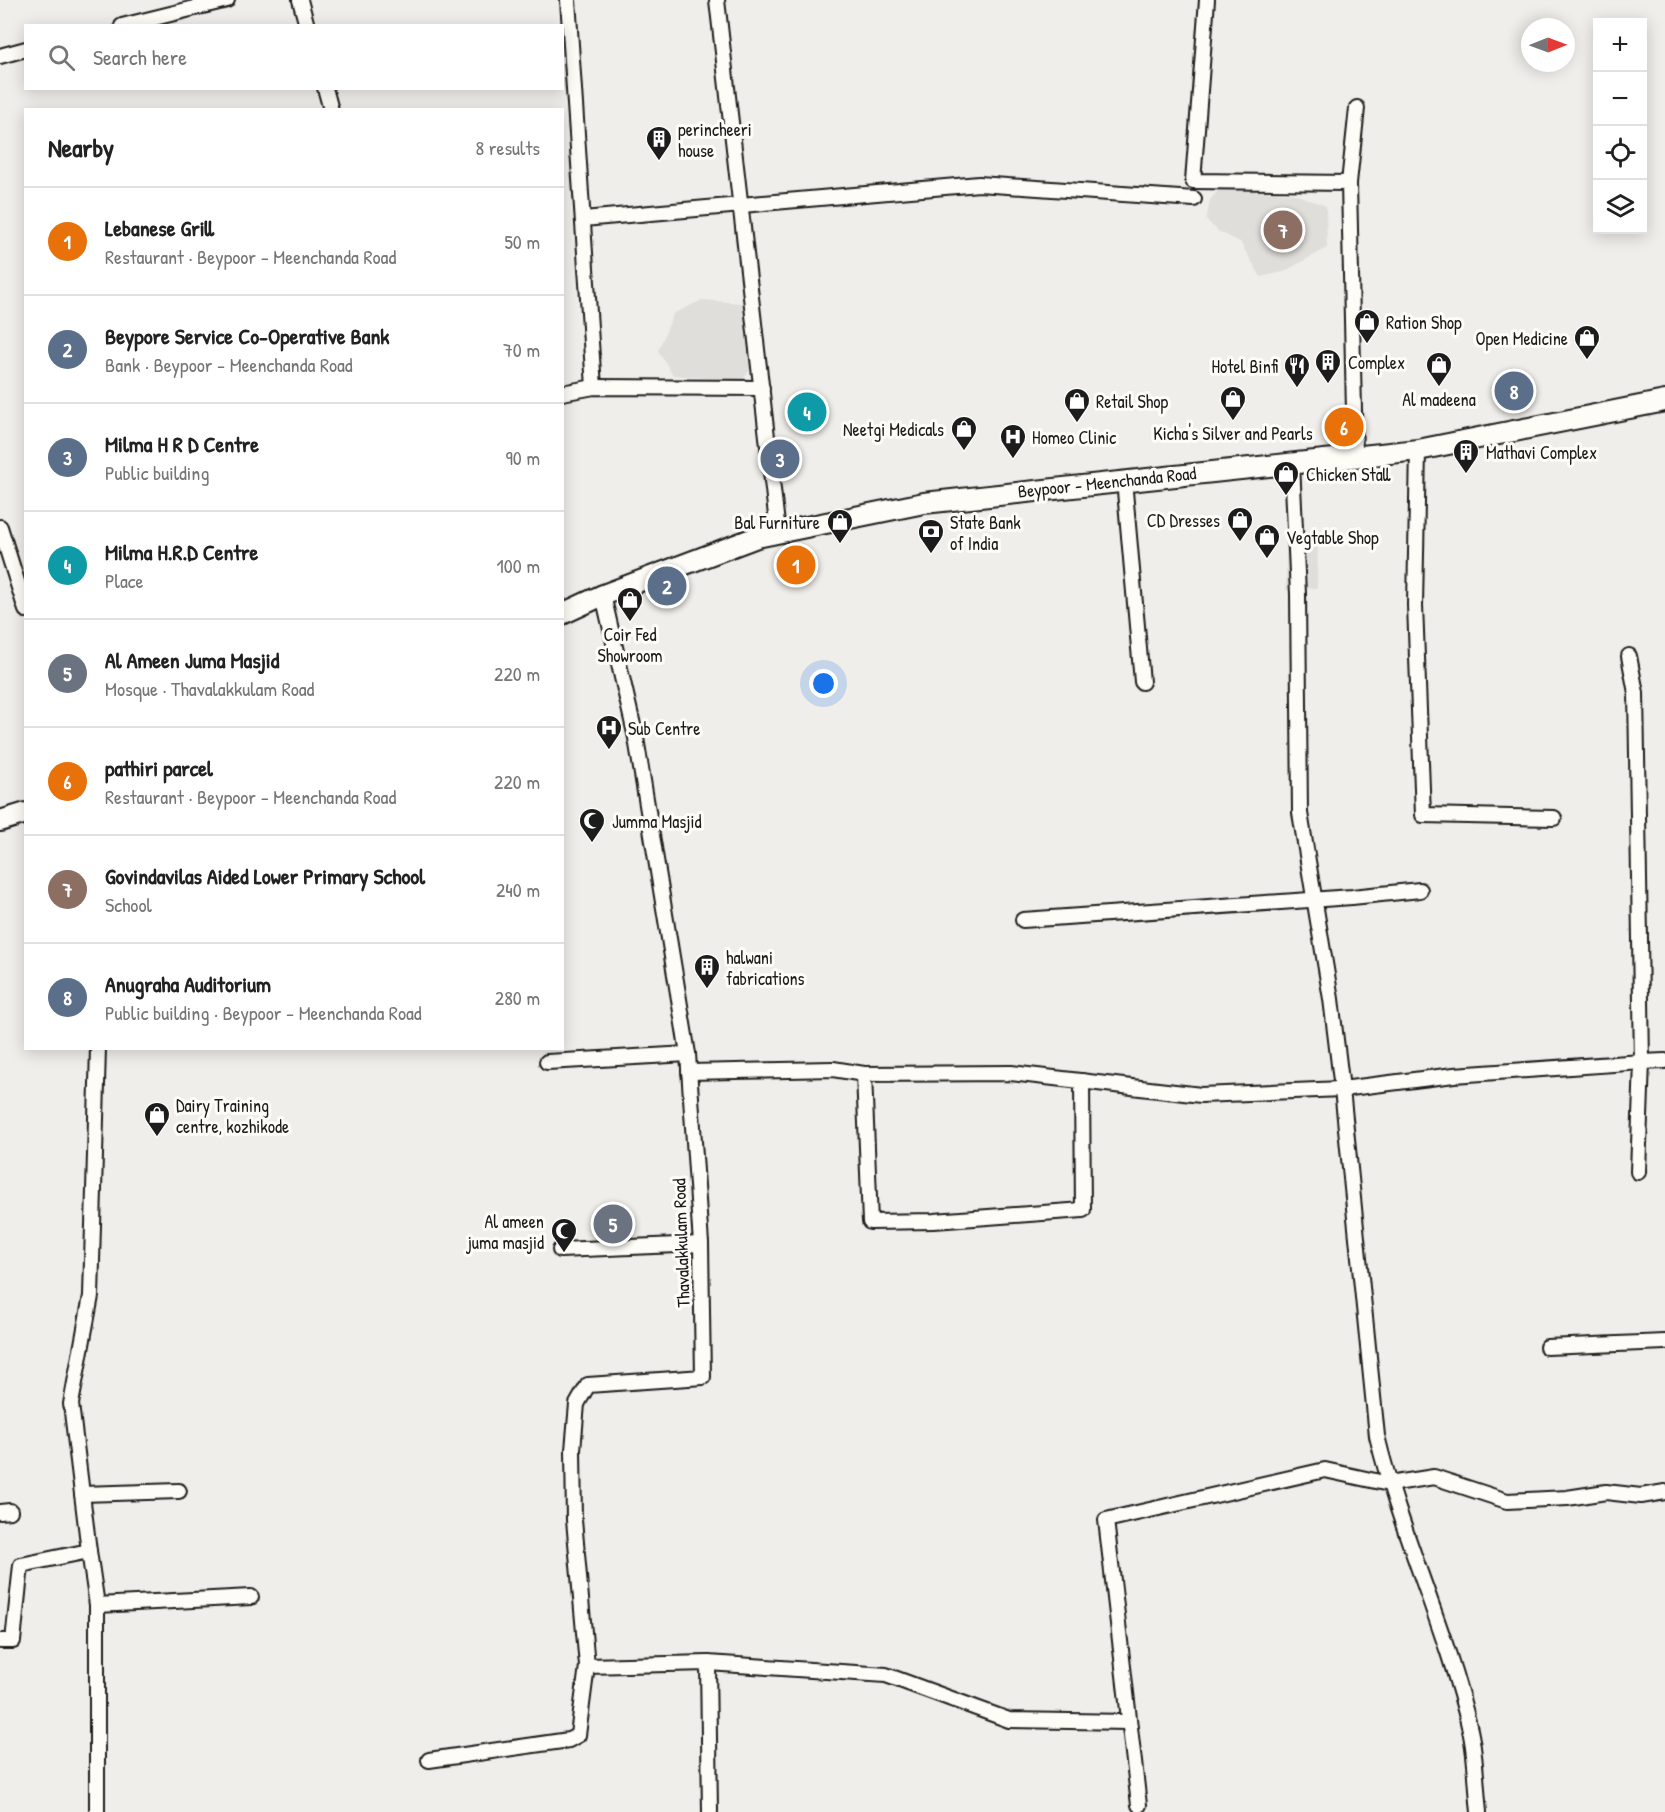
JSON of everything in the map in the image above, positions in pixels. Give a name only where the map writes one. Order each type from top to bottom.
[{"type":"main road","name":"Beypoor - Meenchanda Road","points":[[564,613],[603,595],[758,537],[924,503],[1418,450],[1665,401]]},
{"type":"main road","points":[[0,821],[24,814]]},
{"type":"street","points":[[130,24],[227,0]]},
{"type":"street","points":[[300,0],[306,24]]},
{"type":"street","points":[[568,0],[594,387]]},
{"type":"street","points":[[717,0],[778,533]]},
{"type":"street","points":[[1207,0],[1193,180],[1349,183]]},
{"type":"street","points":[[0,56],[24,50]]},
{"type":"street","points":[[326,90],[330,108]]},
{"type":"street","points":[[1355,457],[1349,183],[1357,108]]},
{"type":"street","points":[[583,219],[979,184],[1194,199]]},
{"type":"street","points":[[564,393],[594,387],[762,388]]},
{"type":"street","points":[[1418,450],[1415,606],[1424,815],[1554,818]]},
{"type":"street","points":[[1292,463],[1298,594],[1300,813],[1342,1089],[1377,1436],[1389,1484],[1419,1567],[1471,1731],[1479,1812]]},
{"type":"street","points":[[1124,480],[1142,682]]},
{"type":"street","points":[[0,527],[24,604]]},
{"type":"street","name":"Thavalakkulam Road","points":[[587,1666],[574,1520],[573,1450],[577,1404],[588,1385],[703,1377],[701,1244],[688,1054],[636,738],[603,595]]},
{"type":"street","points":[[1629,656],[1636,693],[1642,1062],[1638,1172]]},
{"type":"street","points":[[1023,920],[1314,900],[1420,890]]},
{"type":"street","points":[[97,1812],[97,1605],[71,1404],[91,1296],[98,1050]]},
{"type":"street","points":[[547,1062],[688,1054]]},
{"type":"street","points":[[689,1072],[833,1069],[864,1074],[1011,1073],[1201,1095],[1342,1089],[1454,1075],[1665,1061]]},
{"type":"street","points":[[864,1074],[870,1222],[934,1221],[1083,1210],[1083,1082]]},
{"type":"street","points":[[560,1250],[701,1244]]},
{"type":"street","points":[[1547,1347],[1665,1342]]},
{"type":"street","points":[[1139,1805],[1106,1520],[1325,1470],[1389,1484],[1434,1477],[1507,1501],[1606,1492],[1641,1496],[1665,1492]]},
{"type":"street","points":[[82,1494],[179,1491]]},
{"type":"street","points":[[0,1641],[13,1641],[21,1565],[89,1551]]},
{"type":"street","points":[[97,1605],[251,1597]]},
{"type":"street","points":[[429,1760],[568,1740],[578,1735],[587,1666],[708,1663],[886,1675],[1009,1720],[1129,1722]]},
{"type":"street","points":[[708,1663],[710,1812]]},
{"type":"shaded area","points":[[1221,187],[1295,194],[1326,206],[1327,248],[1283,272],[1261,277],[1240,242],[1218,231],[1206,220],[1210,200]]},
{"type":"shaded area","points":[[702,300],[753,304],[753,365],[742,381],[673,375],[658,351],[673,314]]},
{"type":"shaded area","points":[[1318,536],[1317,588],[1286,590],[1286,538]]},
{"type":"place","name":"perincheeri house","points":[[659,162]]},
{"type":"place","name":"Govindavilas Aided Lower Primary School","points":[[1283,230]]},
{"type":"place","name":"Ration Shop","points":[[1367,345]]},
{"type":"place","name":"Open Medicine","points":[[1587,361]]},
{"type":"place","name":"Complex","points":[[1328,385]]},
{"type":"place","name":"Al madeena","points":[[1439,388]]},
{"type":"place","name":"Hotel Binfi","points":[[1297,389]]},
{"type":"place","name":"Anugraha Auditorium","points":[[1514,391]]},
{"type":"place","name":"Milma H.R.D Centre","points":[[807,412]]},
{"type":"place","name":"Kicha's Silver and Pearls","points":[[1233,422]]},
{"type":"place","name":"Retail Shop","points":[[1077,424]]},
{"type":"place","name":"pathiri parcel","points":[[1344,427]]},
{"type":"place","name":"Neetgi Medicals","points":[[964,452]]},
{"type":"place","name":"Milma H R D Centre","points":[[780,459]]},
{"type":"place","name":"Homeo Clinic","points":[[1013,460]]},
{"type":"place","name":"Mathavi Complex","points":[[1466,475]]},
{"type":"place","name":"Chicken Stall","points":[[1286,497]]},
{"type":"place","name":"CD Dresses","points":[[1240,543]]},
{"type":"place","name":"Bal Furniture","points":[[840,545]]},
{"type":"place","name":"State Bank of India","points":[[931,555]]},
{"type":"place","name":"Vegtable Shop","points":[[1267,560]]},
{"type":"place","name":"Lebanese Grill","points":[[796,565]]},
{"type":"place","name":"Beypore Service Co-Operative Bank","points":[[667,586]]},
{"type":"place","name":"Coir Fed Showroom","points":[[630,623]]},
{"type":"place","name":"Sub Centre","points":[[609,751]]},
{"type":"place","name":"Jumma Masjid","points":[[592,844]]},
{"type":"place","name":"halwani fabrications","points":[[707,990]]},
{"type":"place","name":"Dairy Training centre, kozhikode","points":[[157,1138]]},
{"type":"place","name":"Al Ameen Juma Masjid","points":[[613,1224]]},
{"type":"place","name":"Al ameen juma masjid","points":[[564,1254]]}]
